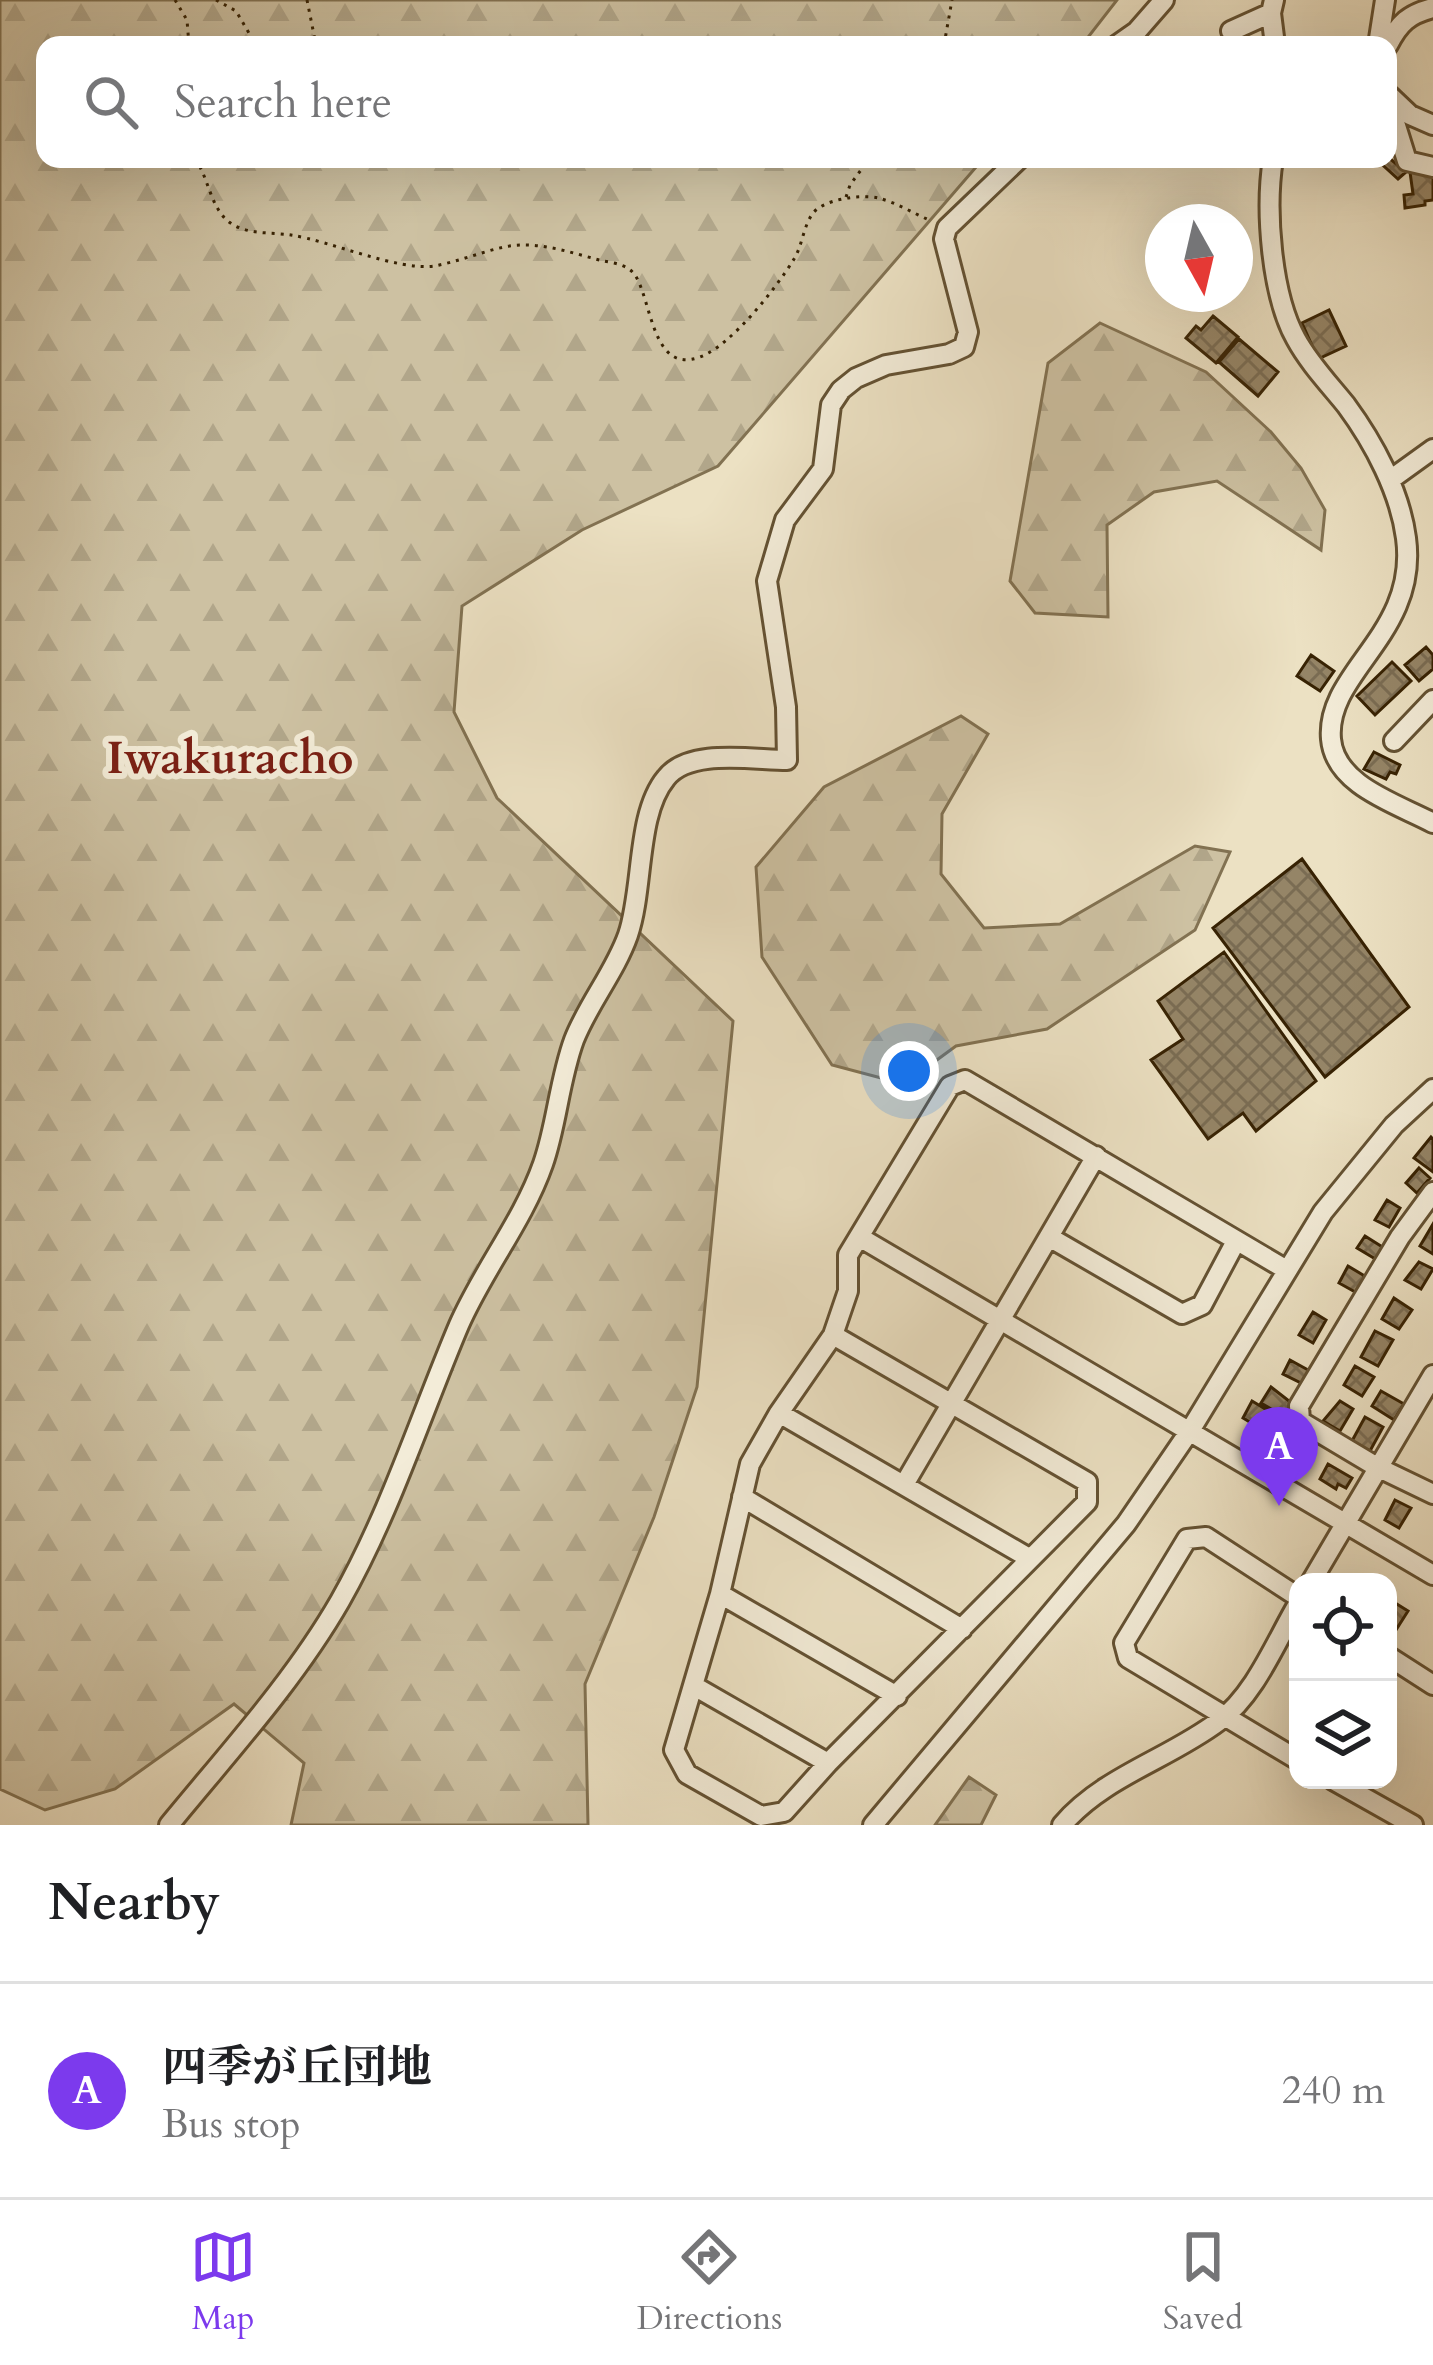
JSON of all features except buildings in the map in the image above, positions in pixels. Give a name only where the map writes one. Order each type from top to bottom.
[{"type":"street","points":[[1130,36],[1165,0]]},
{"type":"street","points":[[1379,36],[1385,0]]},
{"type":"street","points":[[1231,31],[1272,6],[1274,36]]},
{"type":"street","points":[[1392,36],[1411,14],[1433,8]]},
{"type":"street","points":[[1397,103],[1410,115],[1433,125]]},
{"type":"street","points":[[1397,129],[1407,161],[1433,167]]},
{"type":"street","points":[[169,1825],[293,1669],[339,1603],[381,1520],[461,1320],[526,1205],[544,1161],[561,1080],[576,1036],[627,938],[640,891],[651,799],[669,773],[690,761],[788,760],[786,707],[767,581],[785,520],[823,469],[831,405],[841,390],[886,365],[949,355],[964,347],[968,332],[944,239],[947,228],[1010,168]]},
{"type":"street","points":[[1272,168],[1268,193],[1279,292],[1294,337],[1349,409],[1390,480],[1403,517],[1408,576],[1402,602],[1344,690],[1331,740],[1341,767],[1355,781],[1433,823]]},
{"type":"street","points":[[1390,480],[1433,449]]},
{"type":"street","points":[[1394,741],[1433,700]]},
{"type":"street","points":[[832,1335],[1087,1482],[1087,1502],[784,1812],[761,1816],[687,1774],[674,1750],[720,1594],[750,1464],[832,1335],[848,1291],[848,1255],[950,1086],[965,1080],[1285,1269]]},
{"type":"street","points":[[873,1825],[1126,1524],[1191,1430],[1285,1269],[1356,1167],[1433,1089]]},
{"type":"street","points":[[905,1483],[1096,1156]]},
{"type":"street","points":[[1433,1192],[1400,1237],[1299,1406],[1300,1421],[1433,1494]]},
{"type":"street","points":[[1048,1237],[1181,1313],[1202,1305],[1235,1243]]},
{"type":"street","points":[[861,1238],[1433,1575]]},
{"type":"street","points":[[1316,1573],[1433,1375]]},
{"type":"street","points":[[779,1413],[1029,1558]]},
{"type":"street","points":[[742,1497],[962,1629]]},
{"type":"street","points":[[1289,1595],[1206,1537],[1187,1539],[1124,1643],[1128,1658],[1289,1755]]},
{"type":"street","points":[[720,1594],[897,1696]]},
{"type":"street","points":[[1062,1825],[1095,1794],[1224,1719],[1257,1674],[1289,1617]]},
{"type":"street","points":[[1397,1661],[1433,1685]]},
{"type":"street","points":[[694,1685],[828,1762]]},
{"type":"street","points":[[1349,1789],[1413,1825]]},
{"type":"path","points":[[175,0],[187,20],[188,36]]},
{"type":"path","points":[[216,0],[236,10],[251,36]]},
{"type":"path","points":[[307,0],[314,36]]},
{"type":"path","points":[[946,36],[952,0]]},
{"type":"path","points":[[199,168],[219,211],[247,230],[294,235],[411,265],[434,266],[510,245],[546,246],[626,266],[635,276],[661,344],[673,356],[686,359],[697,359],[724,341],[759,306],[795,257],[814,211],[846,199],[878,198],[947,228]]},
{"type":"path","points":[[846,199],[862,168]]},
{"type":"green space","points":[[0,0],[1117,0],[1089,36],[36,36],[36,168],[975,168],[718,466],[582,530],[462,606],[454,712],[497,798],[733,1021],[697,1387],[654,1517],[585,1684],[588,1825],[291,1825],[304,1763],[234,1704],[115,1789],[45,1810],[0,1789]]},
{"type":"green space","points":[[1100,323],[1206,372],[1271,432],[1301,468],[1325,510],[1321,550],[1217,481],[1154,492],[1107,525],[1108,617],[1035,613],[1010,581],[1048,363]]},
{"type":"green space","points":[[961,716],[988,734],[942,814],[941,874],[984,928],[1060,924],[1195,846],[1230,852],[1195,930],[1047,1029],[956,1046],[904,1084],[832,1065],[762,957],[756,867],[824,787]]},
{"type":"green space","points":[[969,1777],[996,1795],[981,1825],[935,1825]]},
{"type":"place","name":"四季が丘団地","points":[[1279,1506]]},
{"type":"district","name":"Iwakuracho","points":[[230,758]]}]
